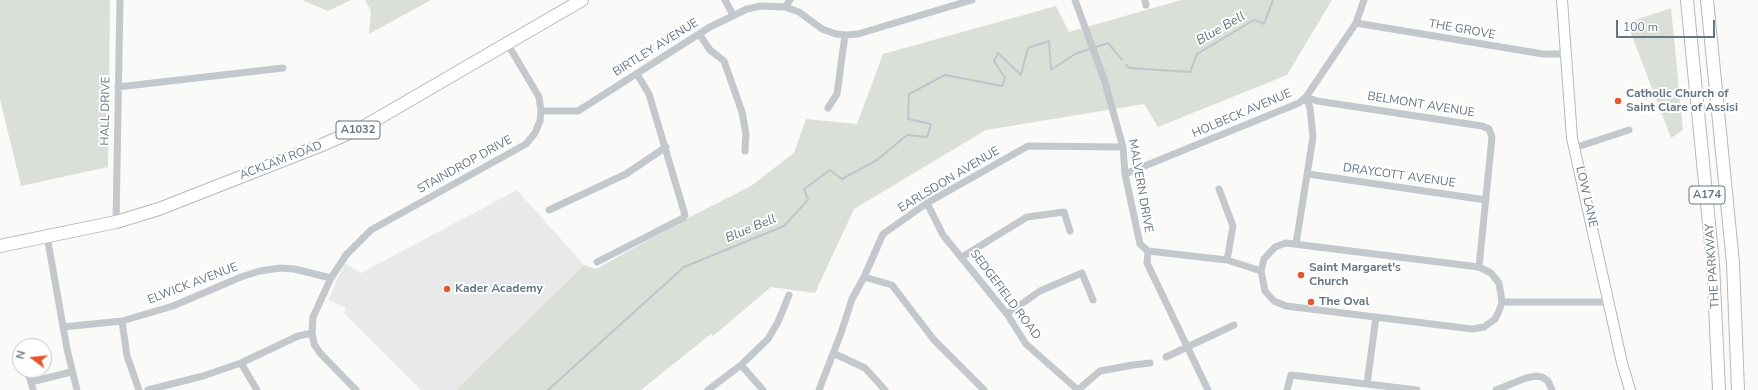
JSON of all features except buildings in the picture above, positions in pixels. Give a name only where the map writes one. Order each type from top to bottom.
[{"type":"main road","name":"ACKLAM ROAD","points":[[0,246],[116,222],[159,209],[322,145],[365,126],[582,0]]},
{"type":"main road","name":"LOW LANE","points":[[1562,0],[1574,148],[1622,363],[1630,390]]},
{"type":"main road","name":"THE PARKWAY","points":[[1687,0],[1714,278],[1719,390]]},
{"type":"main road","name":"THE PARKWAY","points":[[1707,0],[1733,263],[1738,390]]},
{"type":"street","name":"HALL DRIVE","points":[[116,222],[120,0]]},
{"type":"street","points":[[725,0],[733,15]]},
{"type":"street","points":[[790,0],[785,7],[799,12],[822,29],[836,34],[845,35],[858,34],[972,0]]},
{"type":"street","name":"MALVERN DRIVE","points":[[1075,0],[1104,79],[1123,147],[1126,174],[1140,244],[1148,251],[1147,263],[1208,390]]},
{"type":"street","name":"HOLBECK AVENUE","points":[[1126,174],[1299,103],[1306,97],[1356,23],[1364,0]]},
{"type":"street","name":"BIRTLEY AVENUE","points":[[542,111],[578,111],[699,34],[733,15],[761,6],[785,7]]},
{"type":"street","name":"THE GROVE","points":[[1356,23],[1543,54],[1566,54]]},
{"type":"street","points":[[699,34],[710,50],[724,61],[742,112],[746,134],[744,151]]},
{"type":"street","points":[[828,108],[837,94],[845,35]]},
{"type":"street","points":[[507,43],[539,97],[542,111]]},
{"type":"street","points":[[118,87],[283,68]]},
{"type":"street","points":[[598,262],[683,218],[684,215],[666,147],[649,94],[637,74]]},
{"type":"street","points":[[1296,244],[1313,137],[1310,108],[1306,97]]},
{"type":"street","name":"BELMONT AVENUE","points":[[1306,97],[1317,101],[1482,126],[1489,129],[1492,137],[1479,267]]},
{"type":"street","name":"STAINDROP DRIVE","points":[[312,333],[313,317],[331,278],[346,255],[372,230],[526,144],[535,133],[542,111]]},
{"type":"street","points":[[1574,148],[1629,130]]},
{"type":"street","name":"EARLSDON AVENUE","points":[[819,390],[852,298],[864,277],[883,234],[927,203],[1028,146],[1123,147]]},
{"type":"street","points":[[549,210],[626,174],[666,147]]},
{"type":"street","name":"DRAYCOTT AVENUE","points":[[1308,174],[1486,200]]},
{"type":"street","points":[[1220,189],[1232,226],[1227,260]]},
{"type":"street","name":"SEDGEFIELD ROAD","points":[[927,203],[942,235],[962,257],[1007,314],[1026,344],[1078,390]]},
{"type":"street","points":[[962,257],[1027,217],[1064,212],[1070,231]]},
{"type":"street","points":[[47,236],[71,372],[77,390]]},
{"type":"street","points":[[1286,243],[1479,267],[1491,273],[1499,283],[1502,302],[1494,319],[1484,327],[1472,329],[1286,306],[1274,301],[1265,291],[1261,270],[1264,259],[1275,247],[1286,243]]},
{"type":"street","points":[[1148,251],[1227,260],[1261,270]]},
{"type":"street","name":"ELWICK AVENUE","points":[[63,327],[122,321],[173,306],[241,277],[260,271],[280,268],[294,269],[331,278]]},
{"type":"street","points":[[1007,314],[1040,291],[1082,273],[1093,300]]},
{"type":"street","points":[[864,277],[892,286],[934,340],[984,390]]},
{"type":"street","points":[[708,390],[741,365],[761,347],[774,330],[789,295]]},
{"type":"street","points":[[1502,302],[1609,302]]},
{"type":"street","points":[[1368,384],[1376,317]]},
{"type":"street","points":[[122,321],[127,356],[140,390]]},
{"type":"street","points":[[1166,357],[1234,325]]},
{"type":"street","points":[[148,390],[203,376],[242,363],[298,336],[312,333],[314,344],[320,353],[356,390]]},
{"type":"street","points":[[833,353],[860,365],[885,390]]},
{"type":"street","points":[[242,363],[258,390]]},
{"type":"street","points":[[1078,390],[1100,371],[1133,364],[1150,363]]},
{"type":"street","points":[[741,365],[763,390]]},
{"type":"street","points":[[31,382],[71,372]]},
{"type":"street","points":[[1287,390],[1291,374],[1417,390]]},
{"type":"street","points":[[1496,390],[1526,378],[1536,376],[1542,377],[1548,381],[1552,390]]},
{"type":"shaded area","points":[[0,0],[110,0],[108,167],[21,186],[0,99]]},
{"type":"shaded area","points":[[302,0],[351,0],[328,11]]},
{"type":"shaded area","points":[[365,0],[431,0],[369,34],[371,11]]},
{"type":"shaded area","points":[[1181,0],[1332,0],[1287,75],[1158,127],[1144,104],[986,130],[854,209],[815,293],[771,287],[713,336],[711,334],[641,390],[456,390],[584,265],[596,269],[692,216],[751,186],[794,153],[806,119],[857,124],[883,54],[1056,6],[1069,32]]},
{"type":"shaded area","points":[[1671,8],[1683,130],[1671,138],[1627,23]]},
{"type":"shaded area","name":"Kader Academy","points":[[517,190],[584,265],[456,390],[421,390],[344,313],[346,308],[328,300],[338,277],[345,263],[361,273]]},
{"type":"waterway","name":"Blue Bell","points":[[1126,65],[1129,68],[1190,72],[1197,54],[1254,20],[1264,24],[1273,0]]},
{"type":"waterway","name":"Blue Bell","points":[[548,390],[684,267],[784,226],[808,200],[804,189],[830,170],[842,179],[877,160],[907,135],[927,137],[931,124],[908,119],[909,94],[945,75],[1002,86],[1005,78],[994,61],[998,53],[1021,75],[1028,48],[1049,41],[1051,70],[1075,54],[1108,43],[1122,60]]},
{"type":"place","name":"Catholic Church of Saint Clare of Assisi","points":[[1618,101]]},
{"type":"place","name":"Saint Margaret's Church","points":[[1301,275]]},
{"type":"place","name":"Kader Academy","points":[[447,289]]},
{"type":"place","name":"The Oval","points":[[1311,302]]}]
